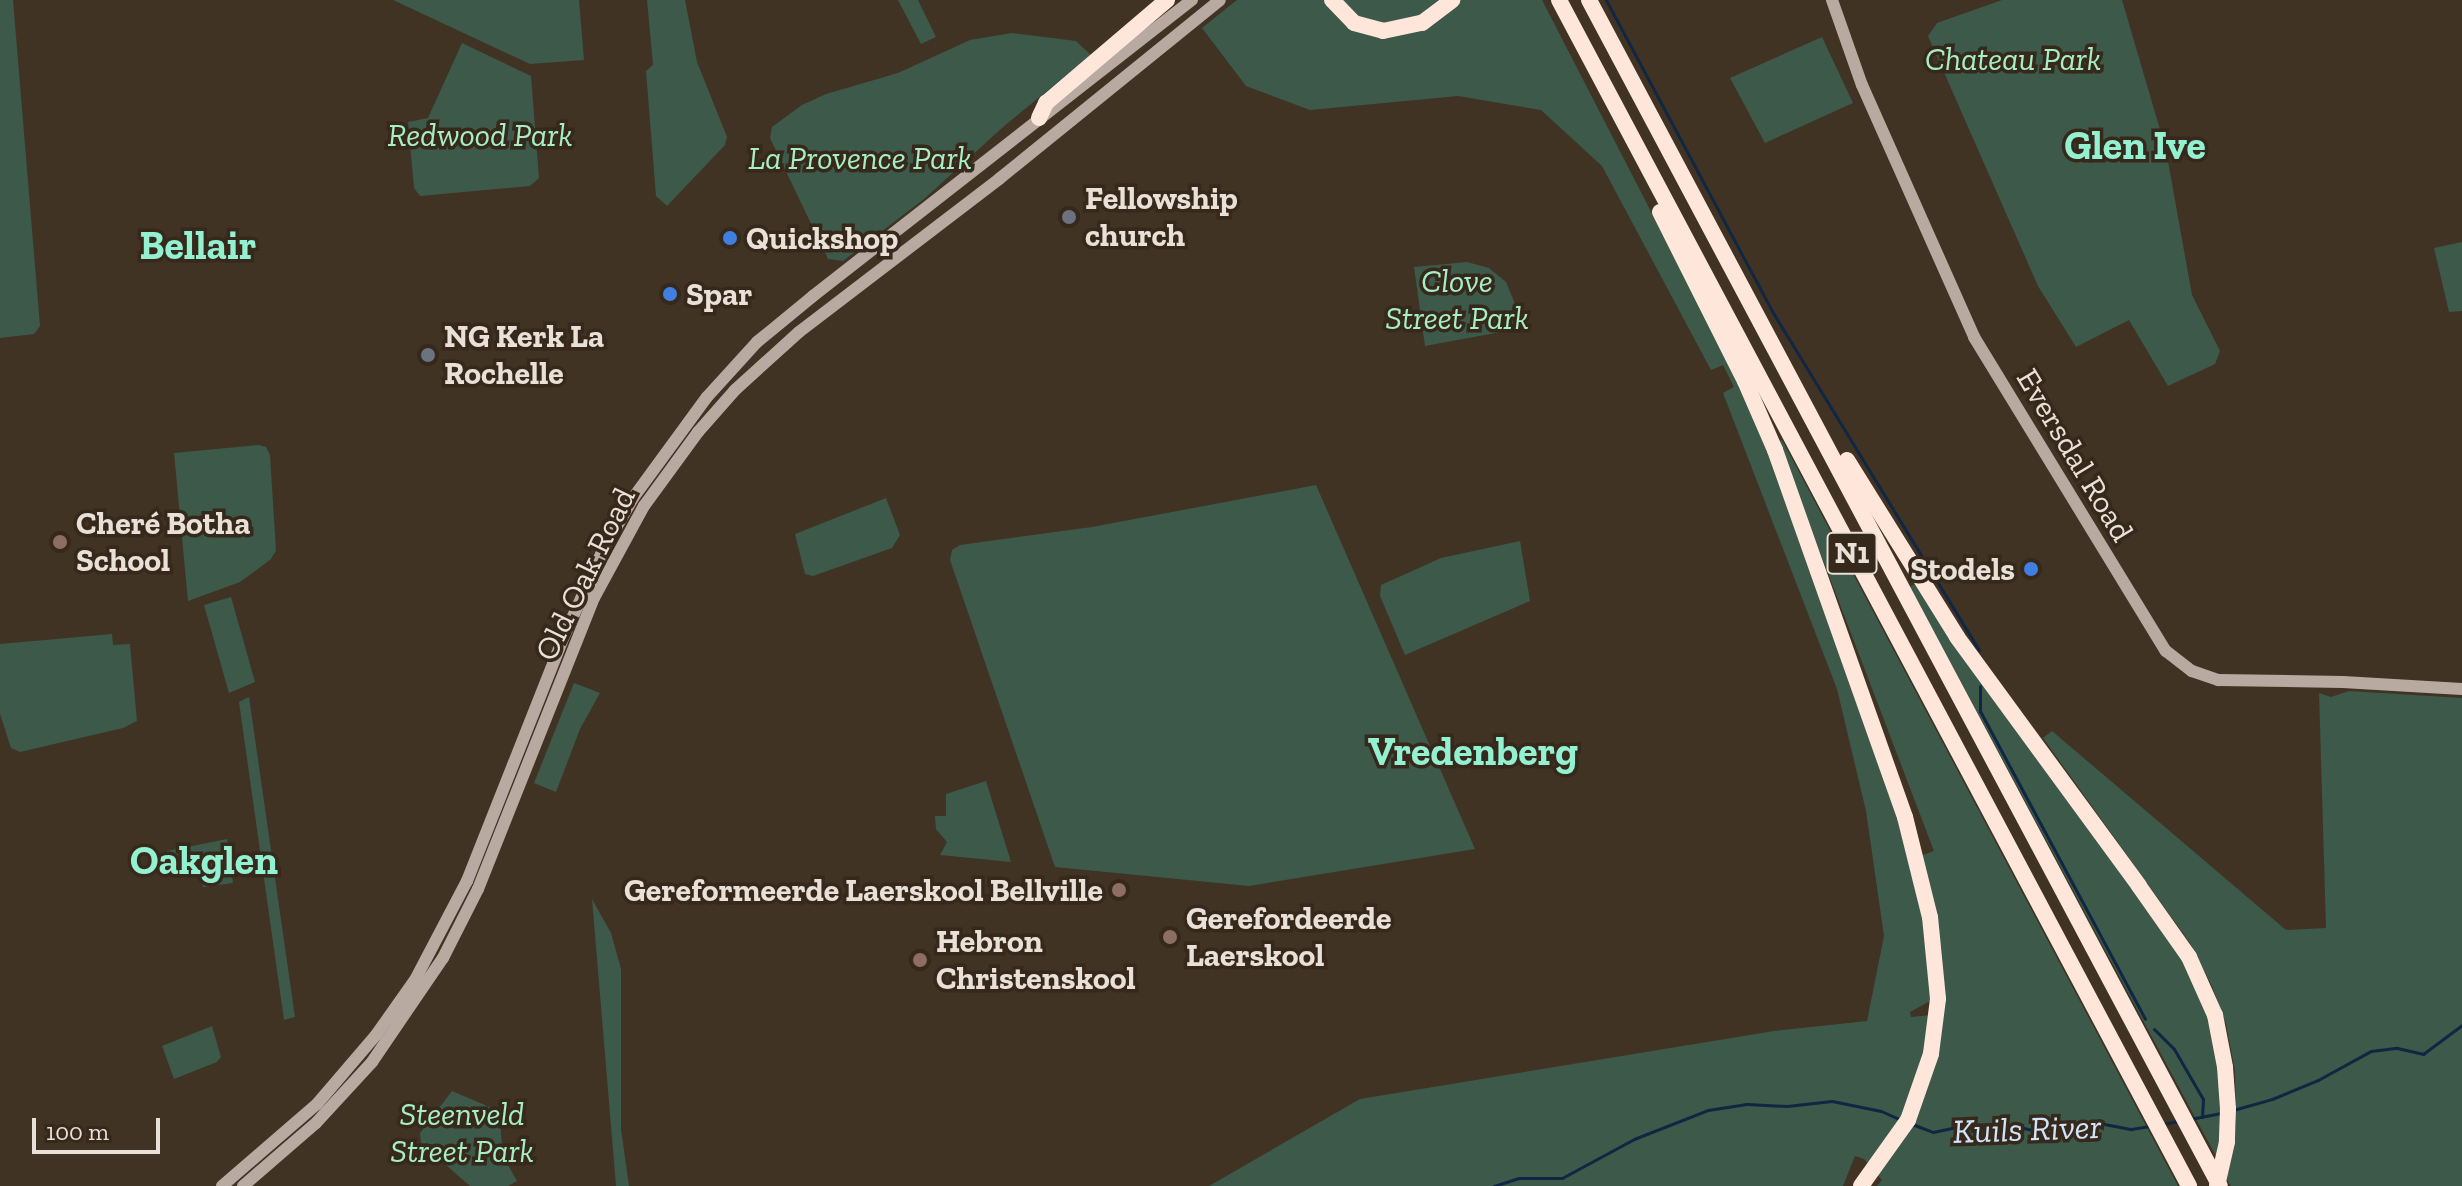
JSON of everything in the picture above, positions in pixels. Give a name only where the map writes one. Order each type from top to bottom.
[{"type":"highway","points":[[1039,118],[1046,103],[1167,0]]},
{"type":"highway","points":[[1332,0],[1354,23],[1383,31],[1422,23],[1452,0]]},
{"type":"highway","points":[[1552,0],[1745,381],[1784,473],[1915,852],[1938,965],[1935,1033],[1908,1120],[1861,1186]]},
{"type":"highway","name":"N1","points":[[1559,0],[2189,1186]]},
{"type":"highway","name":"N1","points":[[1589,0],[2219,1186]]},
{"type":"highway","points":[[1766,329],[1957,637],[2189,957],[2215,1015],[2225,1067],[2227,1142],[2219,1186]]},
{"type":"main road","name":"Old Oak Road","points":[[222,1186],[263,1154],[337,1082],[415,980],[467,881],[565,634],[602,552],[633,498],[680,430],[757,342],[1192,0]]},
{"type":"main road","name":"Old Oak Road","points":[[243,1186],[316,1123],[372,1062],[443,958],[478,889],[594,598],[644,506],[698,432],[735,390],[799,332],[1011,170],[1220,0]]},
{"type":"main road","name":"Eversdal Road","points":[[1832,0],[1862,85],[1974,337],[2166,651],[2192,671],[2218,680],[2343,682],[2462,689]]},
{"type":"green space","points":[[0,0],[13,0],[40,326],[34,334],[0,338]]},
{"type":"green space","points":[[393,0],[579,0],[584,60],[530,64]]},
{"type":"green space","points":[[647,0],[685,0],[697,62],[727,137],[725,145],[667,206],[656,196],[646,71],[653,65]]},
{"type":"green space","points":[[898,0],[918,0],[936,37],[921,44]]},
{"type":"green space","points":[[1237,0],[1542,0],[1728,361],[1765,443],[1892,796],[1922,908],[1932,1000],[1910,1012],[1911,1017],[1941,1014],[1920,856],[1934,851],[1778,442],[1782,440],[2178,1186],[1877,1186],[1882,1180],[1864,1159],[1855,1156],[1843,1186],[1209,1186],[1360,1099],[1774,1031],[1867,1021],[1884,936],[1866,811],[1837,689],[1723,393],[1734,387],[1723,365],[1711,370],[1602,166],[1541,110],[1458,96],[1310,110],[1246,86],[1202,28]]},
{"type":"green space","name":"Chateau Park","points":[[2002,0],[2122,0],[2166,150],[2192,295],[2220,351],[2215,364],[2168,386],[2129,320],[2076,347],[2038,286],[1928,36],[1937,23]]},
{"type":"green space","name":"La Provence Park","points":[[1012,33],[1076,41],[1091,55],[1003,127],[924,199],[843,261],[828,259],[770,138],[772,127],[802,105],[826,94],[898,73],[970,40]]},
{"type":"green space","points":[[1822,37],[1853,103],[1765,143],[1730,78]]},
{"type":"green space","name":"Redwood Park","points":[[462,43],[531,76],[539,178],[530,186],[420,196],[414,188],[408,122],[428,118]]},
{"type":"green space","points":[[2462,242],[2462,311],[2449,312],[2434,248]]},
{"type":"green space","name":"Clove Street Park","points":[[1467,262],[1489,268],[1506,282],[1520,316],[1518,325],[1512,330],[1425,346],[1414,267]]},
{"type":"green space","points":[[259,445],[266,447],[270,455],[276,551],[270,560],[240,582],[188,601],[174,453]]},
{"type":"green space","points":[[1316,485],[1475,849],[1249,886],[1055,867],[950,560],[952,550],[960,545],[1092,527]]},
{"type":"green space","points":[[886,498],[900,535],[892,548],[813,576],[805,574],[795,534]]},
{"type":"green space","points":[[1520,541],[1530,601],[1405,655],[1380,596],[1381,585],[1441,558]]},
{"type":"green space","points":[[1915,584],[2178,952],[2210,1020],[2216,1046],[2223,1114],[2218,1160],[1910,587]]},
{"type":"green space","points":[[231,597],[255,682],[229,693],[204,605]]},
{"type":"green space","points":[[112,634],[113,645],[130,644],[137,721],[123,728],[20,752],[11,748],[0,714],[0,644]]},
{"type":"green space","points":[[574,683],[600,693],[580,729],[556,792],[534,783]]},
{"type":"green space","points":[[2349,691],[2462,698],[2462,1186],[2231,1186],[2227,1180],[2236,1125],[2235,1071],[2226,1024],[2212,986],[2190,943],[2043,738],[2052,731],[2286,930],[2326,928],[2319,693],[2331,697]]},
{"type":"green space","points":[[249,697],[295,1017],[284,1020],[239,702]]},
{"type":"green space","points":[[986,781],[1011,862],[940,855],[947,842],[936,829],[935,816],[946,816],[946,794]]},
{"type":"green space","points":[[227,839],[233,883],[203,887],[200,873],[173,876],[167,851]]},
{"type":"green space","points":[[592,899],[611,933],[621,969],[621,1129],[629,1186],[616,1186]]},
{"type":"green space","points":[[212,1026],[221,1057],[217,1062],[174,1079],[162,1046]]},
{"type":"green space","name":"Steenveld Street Park","points":[[452,1091],[499,1111],[503,1156],[517,1181],[508,1186],[470,1186],[421,1143],[420,1133]]},
{"type":"waterway","points":[[1606,0],[1772,311],[1979,650]]},
{"type":"waterway","points":[[1980,686],[1980,711],[2145,1019]]},
{"type":"waterway","name":"Kuils River","points":[[2233,1110],[2272,1099],[2318,1080],[2371,1051],[2397,1048],[2423,1054],[2462,1025]]},
{"type":"waterway","points":[[2154,1029],[2174,1049],[2203,1099],[2202,1117]]},
{"type":"waterway","name":"Kuils River","points":[[1494,1186],[1519,1178],[1562,1178],[1634,1139],[1708,1110],[1747,1104],[1787,1106],[1832,1101],[1881,1111],[1901,1120]]},
{"type":"waterway","name":"Kuils River","points":[[2190,1119],[2222,1113]]},
{"type":"waterway","name":"Kuils River","points":[[2162,1124],[2179,1121]]},
{"type":"waterway","name":"Kuils River","points":[[1912,1124],[1933,1132],[1962,1126],[2024,1128],[2046,1134],[2099,1123],[2131,1129],[2151,1126]]},
{"type":"place","name":"Fellowship church","points":[[1069,217]]},
{"type":"place","name":"Quickshop","points":[[730,238]]},
{"type":"place","name":"Spar","points":[[670,294]]},
{"type":"place","name":"NG Kerk La Rochelle","points":[[428,355]]},
{"type":"place","name":"Cheré Botha School","points":[[60,542]]},
{"type":"place","name":"Stodels","points":[[2031,569]]},
{"type":"place","name":"Gereformeerde Laerskool Bellville","points":[[1119,890]]},
{"type":"place","name":"Gerefordeerde Laerskool","points":[[1170,937]]},
{"type":"place","name":"Hebron Christenskool","points":[[920,960]]},
{"type":"district","name":"Glen Ive","points":[[2135,145]]},
{"type":"district","name":"Bellair","points":[[198,245]]},
{"type":"district","name":"Vredenberg","points":[[1473,751]]},
{"type":"district","name":"Oakglen","points":[[204,860]]}]
